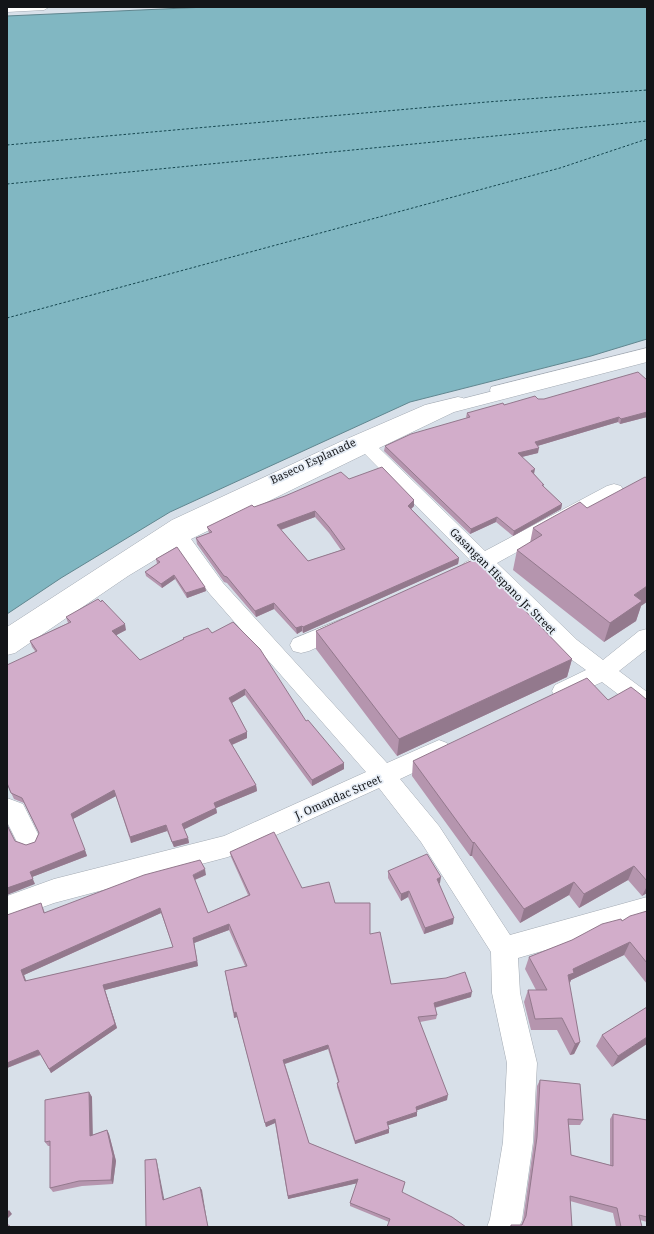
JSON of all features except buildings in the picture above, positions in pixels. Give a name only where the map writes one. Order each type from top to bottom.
[{"type":"street","points":[[7,9],[44,7]]},
{"type":"street","name":"Baseco Esplanade","points":[[7,635],[177,524],[347,444],[430,408],[647,352]]},
{"type":"street","points":[[7,647],[121,571],[194,528],[368,447],[434,413],[448,408],[647,358]]},
{"type":"street","name":"Gasangan Hispano Jr. Street","points":[[368,447],[569,646],[647,704]]},
{"type":"street","points":[[456,575],[483,562],[614,490]]},
{"type":"street","points":[[179,537],[216,588],[341,726],[384,776],[430,834],[504,949],[506,993],[522,1063],[518,1142],[506,1220],[503,1227]]},
{"type":"street","points":[[301,645],[358,619]]},
{"type":"street","points":[[546,699],[603,672],[647,637]]},
{"type":"street","name":"J. Omandac Street","points":[[7,908],[54,891],[228,846],[460,740]]},
{"type":"street","points":[[7,809],[14,811],[28,838]]},
{"type":"street","points":[[504,949],[647,909]]},
{"type":"water","points":[[207,7],[647,7],[647,339],[591,356],[410,402],[170,512],[61,578],[7,614],[7,16]]},
{"type":"ferry route","points":[[7,145],[487,102],[647,90]]},
{"type":"ferry route","points":[[7,184],[647,121]]},
{"type":"ferry route","points":[[7,318],[560,168],[647,139]]}]
